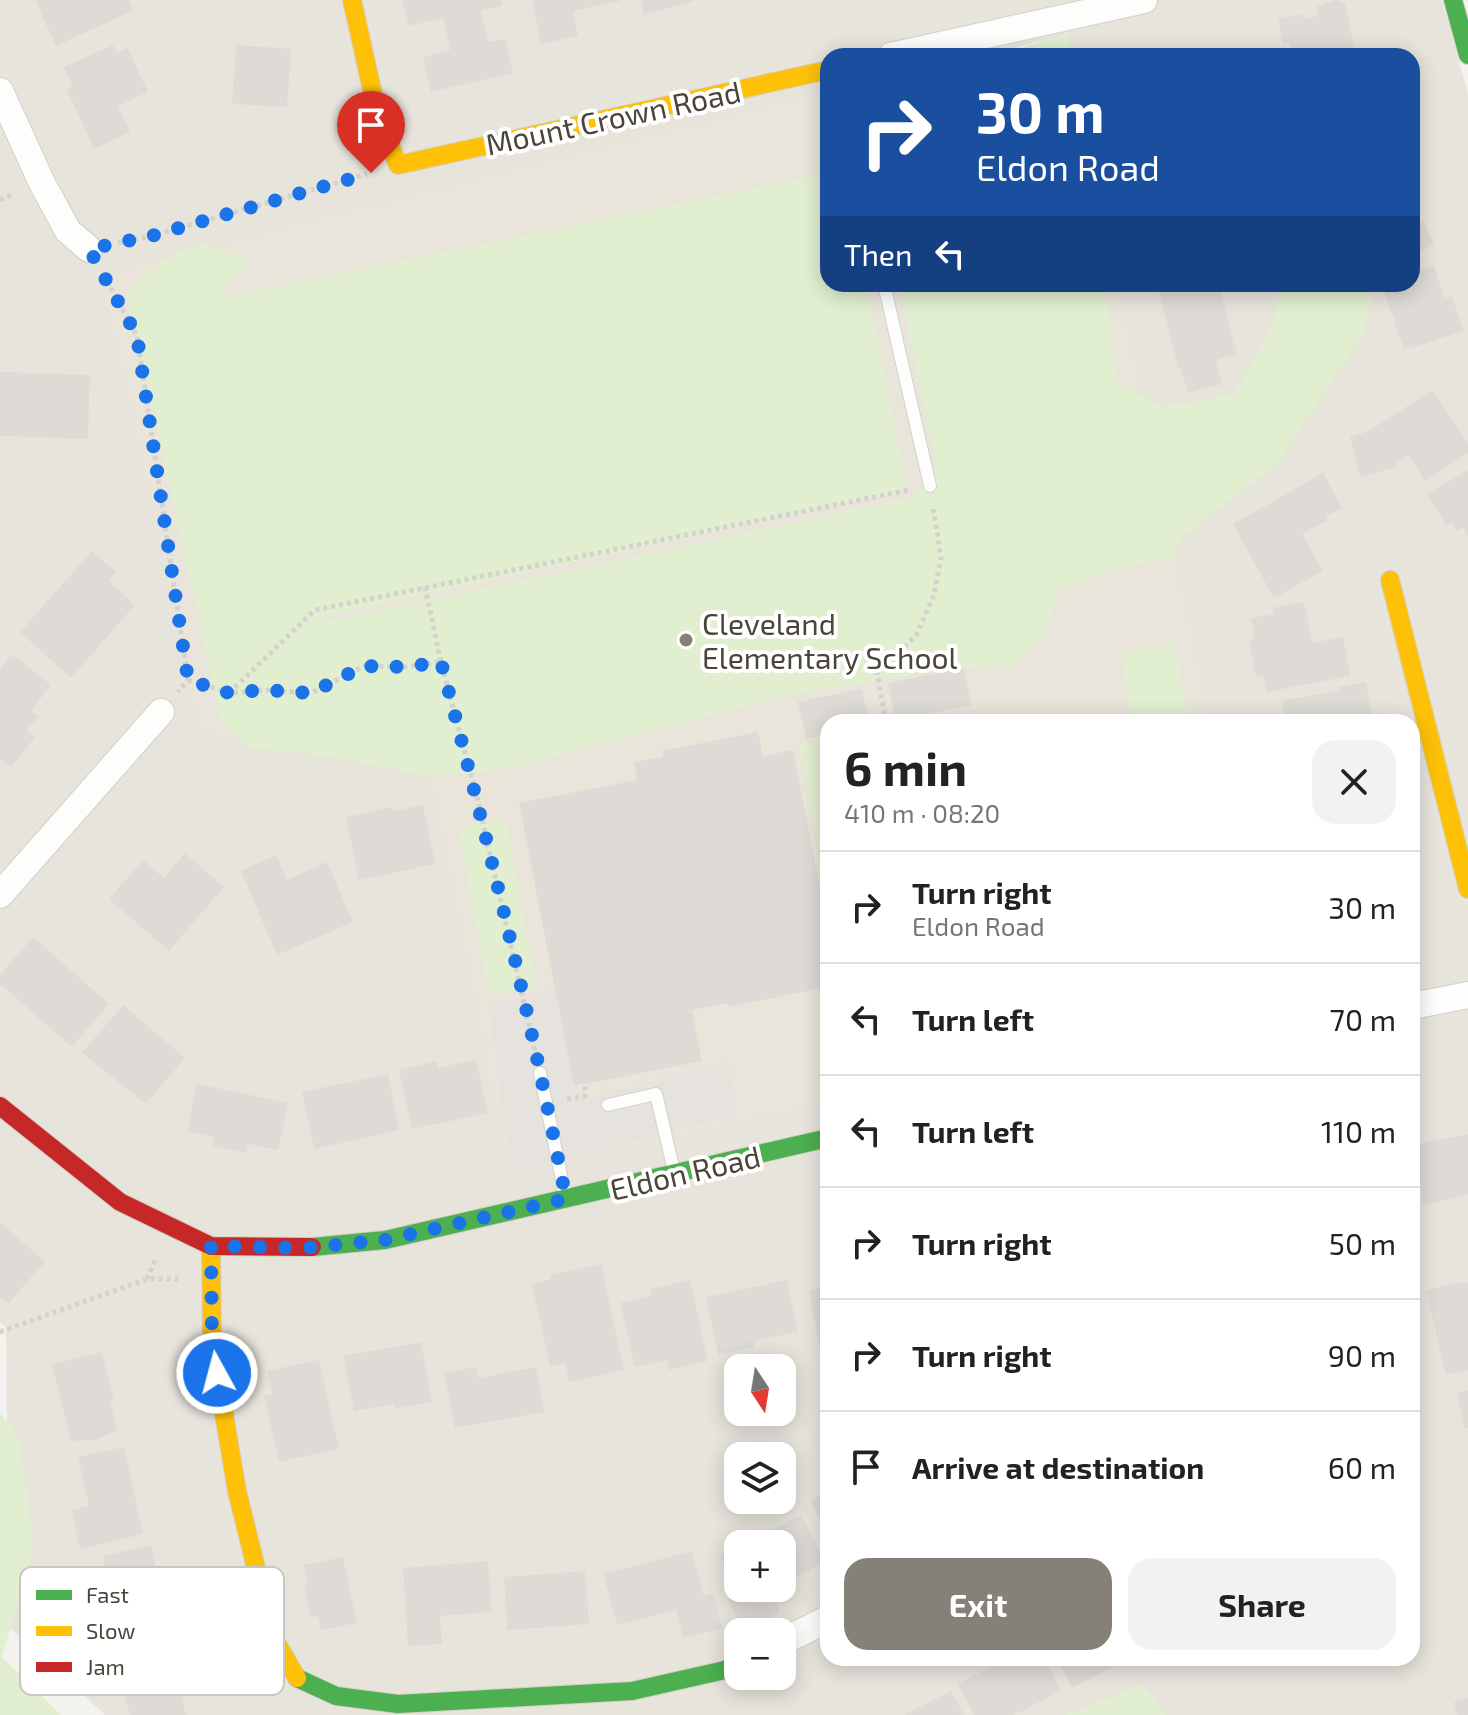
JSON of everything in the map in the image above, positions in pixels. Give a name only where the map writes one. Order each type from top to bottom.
[{"type":"street","points":[[352,0],[377,112],[398,165]]},
{"type":"street","points":[[927,48],[1144,0]]},
{"type":"street","points":[[1453,0],[1468,55]]},
{"type":"street","name":"Mount Crown Road","points":[[398,165],[820,72]]},
{"type":"street","points":[[0,91],[42,183],[68,231],[89,249]]},
{"type":"street","points":[[1390,580],[1468,889]]},
{"type":"street","points":[[0,895],[161,712]]},
{"type":"street","points":[[1420,1004],[1468,995]]},
{"type":"street","points":[[0,1106],[120,1202],[211,1246],[212,1343],[237,1491],[256,1567]]},
{"type":"street","name":"Eldon Road","points":[[211,1246],[304,1248],[385,1240],[820,1140]]},
{"type":"street","points":[[796,1635],[820,1623]]},
{"type":"street","points":[[284,1656],[298,1680],[336,1696],[398,1704],[632,1691],[724,1670]]},
{"type":"lane","points":[[886,292],[930,486]]},
{"type":"lane","points":[[540,1073],[566,1199]]},
{"type":"lane","points":[[608,1105],[656,1094],[675,1174]]},
{"type":"path","points":[[161,712],[188,680],[137,336],[89,249],[151,236],[398,165]]},
{"type":"path","points":[[229,693],[315,610],[930,486],[941,558],[939,570],[934,595],[916,636],[877,672],[885,714]]},
{"type":"path","points":[[425,587],[540,1073]]},
{"type":"path","points":[[188,680],[229,693],[264,690],[311,693],[364,666],[405,667],[441,662]]},
{"type":"path","points":[[564,1099],[585,1096],[585,1084]]},
{"type":"path","points":[[0,1332],[147,1279],[187,1279]]},
{"type":"shaded area","points":[[0,0],[1442,0],[1468,94],[1468,1715],[105,1715],[83,1695],[284,1695],[284,1567],[20,1567],[20,1637],[9,1627],[6,1327],[0,1322]]},
{"type":"shaded area","name":"Cleveland Elementary School","points":[[820,96],[820,292],[1117,292],[1206,714],[820,714],[820,1101],[511,1171],[426,744],[201,733],[102,276]]},
{"type":"shaded area","points":[[555,989],[583,1099],[728,1061],[738,1114],[511,1171],[489,1006]]},
{"type":"green space","points":[[1068,33],[1071,48],[1023,48]]},
{"type":"green space","name":"Cleveland Elementary School","points":[[820,175],[820,292],[868,292],[908,491],[318,617],[328,621],[909,498],[937,470],[901,292],[1105,292],[1117,382],[1164,407],[1233,395],[1271,330],[1281,292],[1372,292],[1362,336],[1276,465],[1180,538],[1173,558],[1114,569],[1059,590],[1044,636],[1012,666],[964,668],[798,693],[502,770],[433,777],[321,755],[253,749],[222,725],[127,292],[162,261],[203,243],[250,260],[223,288],[225,297]]},
{"type":"green space","points":[[1174,643],[1188,714],[1132,714],[1120,654]]},
{"type":"green space","points":[[820,741],[820,854],[799,745]]},
{"type":"green space","points":[[506,818],[536,986],[489,995],[458,827]]},
{"type":"green space","points":[[0,1413],[18,1435],[34,1546],[28,1567],[20,1567],[20,1595],[2,1657],[20,1675],[20,1695],[41,1695],[61,1715],[0,1715]]},
{"type":"green space","points":[[1142,1684],[1167,1715],[1067,1715]]},
{"type":"building","points":[[35,0],[129,0],[134,10],[56,46]]},
{"type":"building","points":[[402,0],[501,0],[503,6],[481,10],[488,42],[505,39],[513,73],[431,92],[423,57],[450,50],[443,18],[408,26]]},
{"type":"building","points":[[532,0],[620,1],[573,11],[578,36],[541,44]]},
{"type":"building","points":[[641,0],[694,0],[694,1],[644,15]]},
{"type":"building","points":[[1337,0],[1345,3],[1354,48],[1291,48],[1290,42],[1283,44],[1278,19],[1302,14],[1304,19],[1318,16],[1316,7]]},
{"type":"building","points":[[113,45],[117,53],[128,48],[148,92],[118,106],[130,132],[94,149],[67,90],[73,86],[64,67]]},
{"type":"building","points":[[236,45],[291,49],[287,107],[232,104]]},
{"type":"building","points":[[1424,221],[1434,245],[1420,251],[1420,223]]},
{"type":"building","points":[[1434,265],[1445,298],[1452,296],[1464,331],[1404,350],[1385,292],[1420,292],[1420,270]]},
{"type":"building","points":[[1221,292],[1237,354],[1216,360],[1222,384],[1188,393],[1181,368],[1178,368],[1159,293]]},
{"type":"building","points":[[0,372],[90,375],[88,439],[0,436]]},
{"type":"building","points":[[1432,390],[1468,444],[1468,453],[1425,481],[1408,455],[1395,464],[1397,467],[1360,477],[1350,437],[1369,431]]},
{"type":"building","points":[[1468,470],[1468,536],[1463,527],[1457,531],[1452,523],[1447,527],[1427,494]]},
{"type":"building","points":[[1323,473],[1342,508],[1326,516],[1328,520],[1302,534],[1323,571],[1274,598],[1233,524]]},
{"type":"building","points":[[92,551],[116,572],[109,581],[135,605],[71,678],[20,632]]},
{"type":"building","points":[[1304,602],[1312,643],[1343,637],[1350,676],[1266,692],[1263,675],[1256,677],[1249,641],[1255,639],[1251,618],[1274,614],[1273,608]]},
{"type":"building","points":[[12,654],[51,685],[31,711],[38,717],[27,730],[35,737],[11,767],[0,759],[0,670]]},
{"type":"building","points":[[964,668],[972,705],[926,714],[894,714],[888,683]]},
{"type":"building","points":[[1366,682],[1372,714],[1284,714],[1282,701],[1339,690],[1338,687]]},
{"type":"building","points":[[862,689],[867,714],[820,714],[820,736],[806,739],[798,702]]},
{"type":"building","points":[[758,732],[763,756],[793,750],[820,888],[820,989],[728,1007],[728,1003],[692,1010],[702,1061],[574,1086],[519,803],[637,780],[634,762],[663,757],[662,751]]},
{"type":"building","points":[[423,805],[435,864],[359,880],[346,817],[392,807],[393,811]]},
{"type":"building","points":[[185,853],[224,887],[169,951],[109,899],[143,860],[164,878]]},
{"type":"building","points":[[276,855],[287,880],[327,862],[353,922],[277,955],[241,871]]},
{"type":"building","points":[[33,937],[109,1004],[72,1047],[0,984],[0,975]]},
{"type":"building","points":[[123,1005],[185,1058],[146,1104],[82,1053]]},
{"type":"building","points":[[476,1059],[488,1113],[412,1129],[399,1070],[437,1061],[438,1068]]},
{"type":"building","points":[[388,1074],[399,1130],[314,1149],[302,1092]]},
{"type":"building","points":[[197,1084],[288,1103],[278,1150],[248,1144],[246,1153],[213,1146],[215,1137],[187,1132]]},
{"type":"building","points":[[1468,1134],[1468,1195],[1423,1205],[1420,1143]]},
{"type":"building","points":[[0,1222],[45,1262],[8,1304],[0,1297]]},
{"type":"building","points":[[601,1264],[624,1370],[569,1382],[565,1363],[550,1367],[532,1284],[551,1279],[550,1275]]},
{"type":"building","points":[[690,1280],[708,1361],[669,1370],[667,1360],[635,1367],[620,1303],[652,1296],[650,1289]]},
{"type":"building","points":[[787,1280],[798,1332],[753,1341],[754,1347],[718,1355],[706,1297]]},
{"type":"building","points":[[1468,1282],[1468,1370],[1446,1375],[1426,1290]]},
{"type":"building","points":[[820,1289],[820,1349],[809,1291]]},
{"type":"building","points":[[421,1342],[432,1402],[394,1409],[394,1404],[354,1411],[343,1356]]},
{"type":"building","points":[[102,1352],[114,1400],[110,1401],[117,1430],[95,1440],[71,1441],[52,1364]]},
{"type":"building","points":[[319,1360],[339,1449],[279,1462],[264,1396],[272,1394],[267,1371]]},
{"type":"building","points":[[476,1367],[479,1378],[536,1367],[544,1412],[455,1428],[444,1373]]},
{"type":"building","points":[[1468,1390],[1468,1428],[1464,1428],[1457,1392]]},
{"type":"building","points":[[124,1447],[143,1534],[80,1549],[72,1510],[89,1506],[78,1457]]},
{"type":"building","points":[[820,1495],[820,1519],[810,1501]]},
{"type":"building","points":[[801,1515],[820,1552],[820,1565],[796,1578],[796,1530],[772,1530]]},
{"type":"building","points":[[151,1545],[156,1567],[105,1567],[103,1556]]},
{"type":"building","points":[[692,1551],[704,1596],[713,1594],[722,1628],[683,1638],[676,1610],[617,1625],[603,1574]]},
{"type":"building","points":[[343,1557],[357,1623],[321,1630],[318,1616],[310,1617],[304,1565]]},
{"type":"building","points":[[488,1561],[492,1612],[440,1616],[442,1644],[408,1646],[403,1568]]},
{"type":"building","points":[[585,1571],[589,1624],[507,1630],[504,1577]]},
{"type":"building","points":[[730,1602],[775,1602],[780,1612],[769,1618],[738,1618]]},
{"type":"building","points":[[994,1666],[1048,1666],[1061,1691],[1014,1715],[974,1715],[958,1684]]},
{"type":"building","points":[[1061,1666],[1114,1666],[1072,1688]]},
{"type":"building","points":[[951,1691],[964,1715],[904,1715]]},
{"type":"building","points":[[125,1695],[181,1695],[186,1715],[130,1715]]},
{"type":"building","points":[[1468,1698],[1468,1715],[1457,1715],[1454,1702]]},
{"type":"traffic: fast","points":[[1453,0],[1468,55]]},
{"type":"traffic: fast","points":[[312,1247],[385,1240],[820,1140]]},
{"type":"traffic: fast","points":[[297,1678],[336,1696],[398,1704],[632,1691],[724,1670]]},
{"type":"traffic: slow","points":[[352,0],[377,112],[398,165],[820,72]]},
{"type":"traffic: slow","points":[[1390,580],[1468,889]]},
{"type":"traffic: slow","points":[[211,1246],[212,1343],[237,1491],[256,1567]]},
{"type":"traffic: slow","points":[[284,1656],[297,1678]]},
{"type":"traffic: jam","points":[[0,1106],[120,1202],[211,1246],[312,1247]]},
{"type":"place","name":"Cleveland Elementary School","points":[[686,640]]},
{"type":"route","points":[[217,1373],[212,1343],[211,1246],[304,1248],[385,1240],[566,1199],[478,801],[441,662],[405,667],[364,666],[311,693],[264,690],[229,693],[188,680],[137,336],[89,249],[151,236],[371,173]]}]
